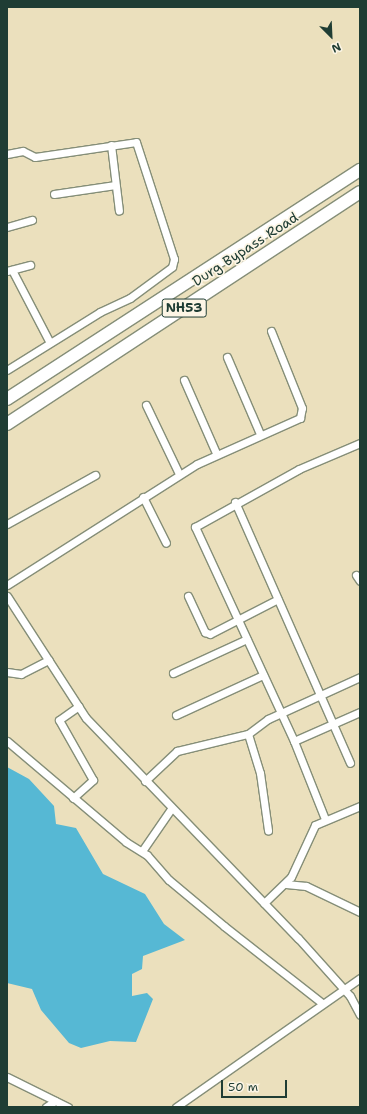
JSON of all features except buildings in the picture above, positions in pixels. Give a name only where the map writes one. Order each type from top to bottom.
[{"type":"highway","name":"Durg Bypass Road","points":[[7,400],[360,170]]},
{"type":"highway","name":"Durg Bypass Road","points":[[7,424],[360,192]]},
{"type":"street","points":[[7,154],[23,151],[35,156],[132,141],[139,145],[174,263],[130,298],[50,343],[7,370]]},
{"type":"street","points":[[111,145],[119,211]]},
{"type":"street","points":[[54,194],[115,185]]},
{"type":"street","points":[[7,227],[32,220]]},
{"type":"street","points":[[30,265],[10,271],[50,343]]},
{"type":"street","points":[[7,585],[179,474],[216,454],[260,434],[297,420],[303,411],[271,332]]},
{"type":"street","points":[[228,357],[260,434]]},
{"type":"street","points":[[184,380],[216,454]]},
{"type":"street","points":[[146,405],[179,474]]},
{"type":"street","points":[[325,819],[294,741],[196,527],[236,502],[360,443]]},
{"type":"street","points":[[7,524],[95,475]]},
{"type":"street","points":[[143,497],[166,543]]},
{"type":"street","points":[[236,502],[350,764]]},
{"type":"street","points":[[7,596],[79,706],[171,809],[264,903],[342,987],[360,1014]]},
{"type":"street","points":[[188,596],[207,634],[278,599]]},
{"type":"street","points":[[173,673],[247,639]]},
{"type":"street","points":[[7,672],[22,674],[49,660]]},
{"type":"street","points":[[176,715],[263,675]]},
{"type":"street","points":[[145,781],[177,751],[248,734],[281,713],[360,677]]},
{"type":"street","points":[[73,798],[93,780],[59,720],[79,706]]},
{"type":"street","points":[[294,741],[360,712]]},
{"type":"street","points":[[248,734],[260,773],[268,830]]},
{"type":"street","points":[[7,741],[73,798],[142,852],[169,880],[322,1003]]},
{"type":"street","points":[[264,903],[286,884],[294,872],[311,829],[325,819],[360,806]]},
{"type":"street","points":[[142,852],[171,809]]},
{"type":"street","points":[[286,884],[306,886],[360,912]]},
{"type":"street","points":[[176,1107],[322,1003],[342,987],[360,978]]},
{"type":"street","points":[[7,1077],[68,1107]]},
{"type":"street","points":[[46,1107],[55,1101]]},
{"type":"water","points":[[7,767],[29,779],[54,806],[56,824],[76,828],[103,874],[145,894],[164,924],[185,940],[143,956],[142,969],[132,974],[132,996],[147,993],[153,999],[136,1042],[110,1041],[81,1048],[69,1043],[41,1010],[32,989],[7,983]]}]
